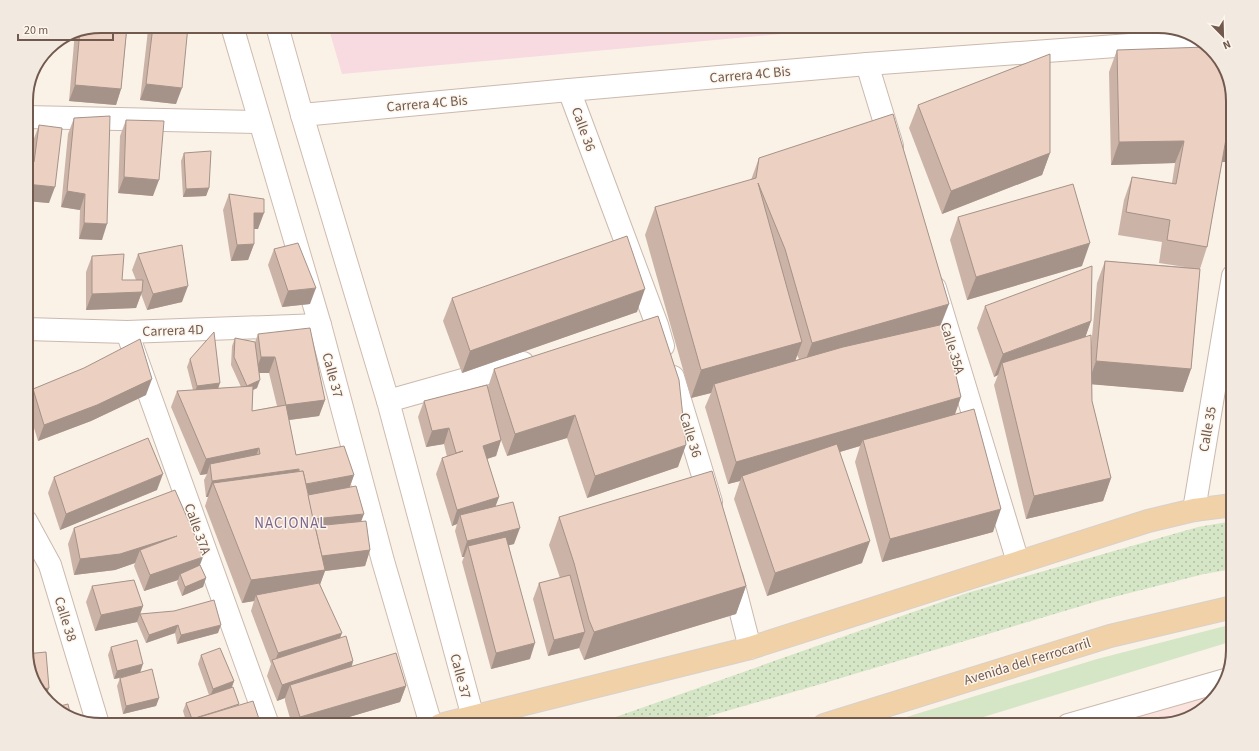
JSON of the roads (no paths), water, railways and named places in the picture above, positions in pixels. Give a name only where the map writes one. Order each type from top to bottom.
[{"type":"main road","points":[[484,718],[750,648],[1148,521],[1194,510],[1226,506]]},
{"type":"main road","name":"Avenida del Ferrocarril","points":[[846,718],[1110,636],[1226,609]]},
{"type":"street","name":"Calle 37","points":[[234,33],[320,325],[383,561],[429,718]]},
{"type":"street","name":"Calle 37","points":[[279,33],[302,115],[388,401],[472,718]]},
{"type":"street","name":"Carrera 4C Bis","points":[[302,115],[867,64],[1189,41]]},
{"type":"street","points":[[867,64],[897,162]]},
{"type":"street","name":"Calle 36","points":[[569,90],[716,520]]},
{"type":"street","points":[[33,117],[260,122]]},
{"type":"street","name":"Calle 35A","points":[[929,268],[1018,562]]},
{"type":"street","name":"Calle 35","points":[[1194,510],[1226,318]]},
{"type":"street","name":"Carrera 4D","points":[[33,329],[127,332],[320,325]]},
{"type":"street","name":"Calle 37A","points":[[127,332],[265,718]]},
{"type":"street","points":[[388,401],[541,357]]},
{"type":"street","name":"Calle 38","points":[[33,534],[50,565],[96,717]]},
{"type":"street","points":[[726,558],[750,648]]},
{"type":"street","points":[[1092,718],[1218,682]]},
{"type":"district","name":"NACIONAL","points":[[291,523]]}]
